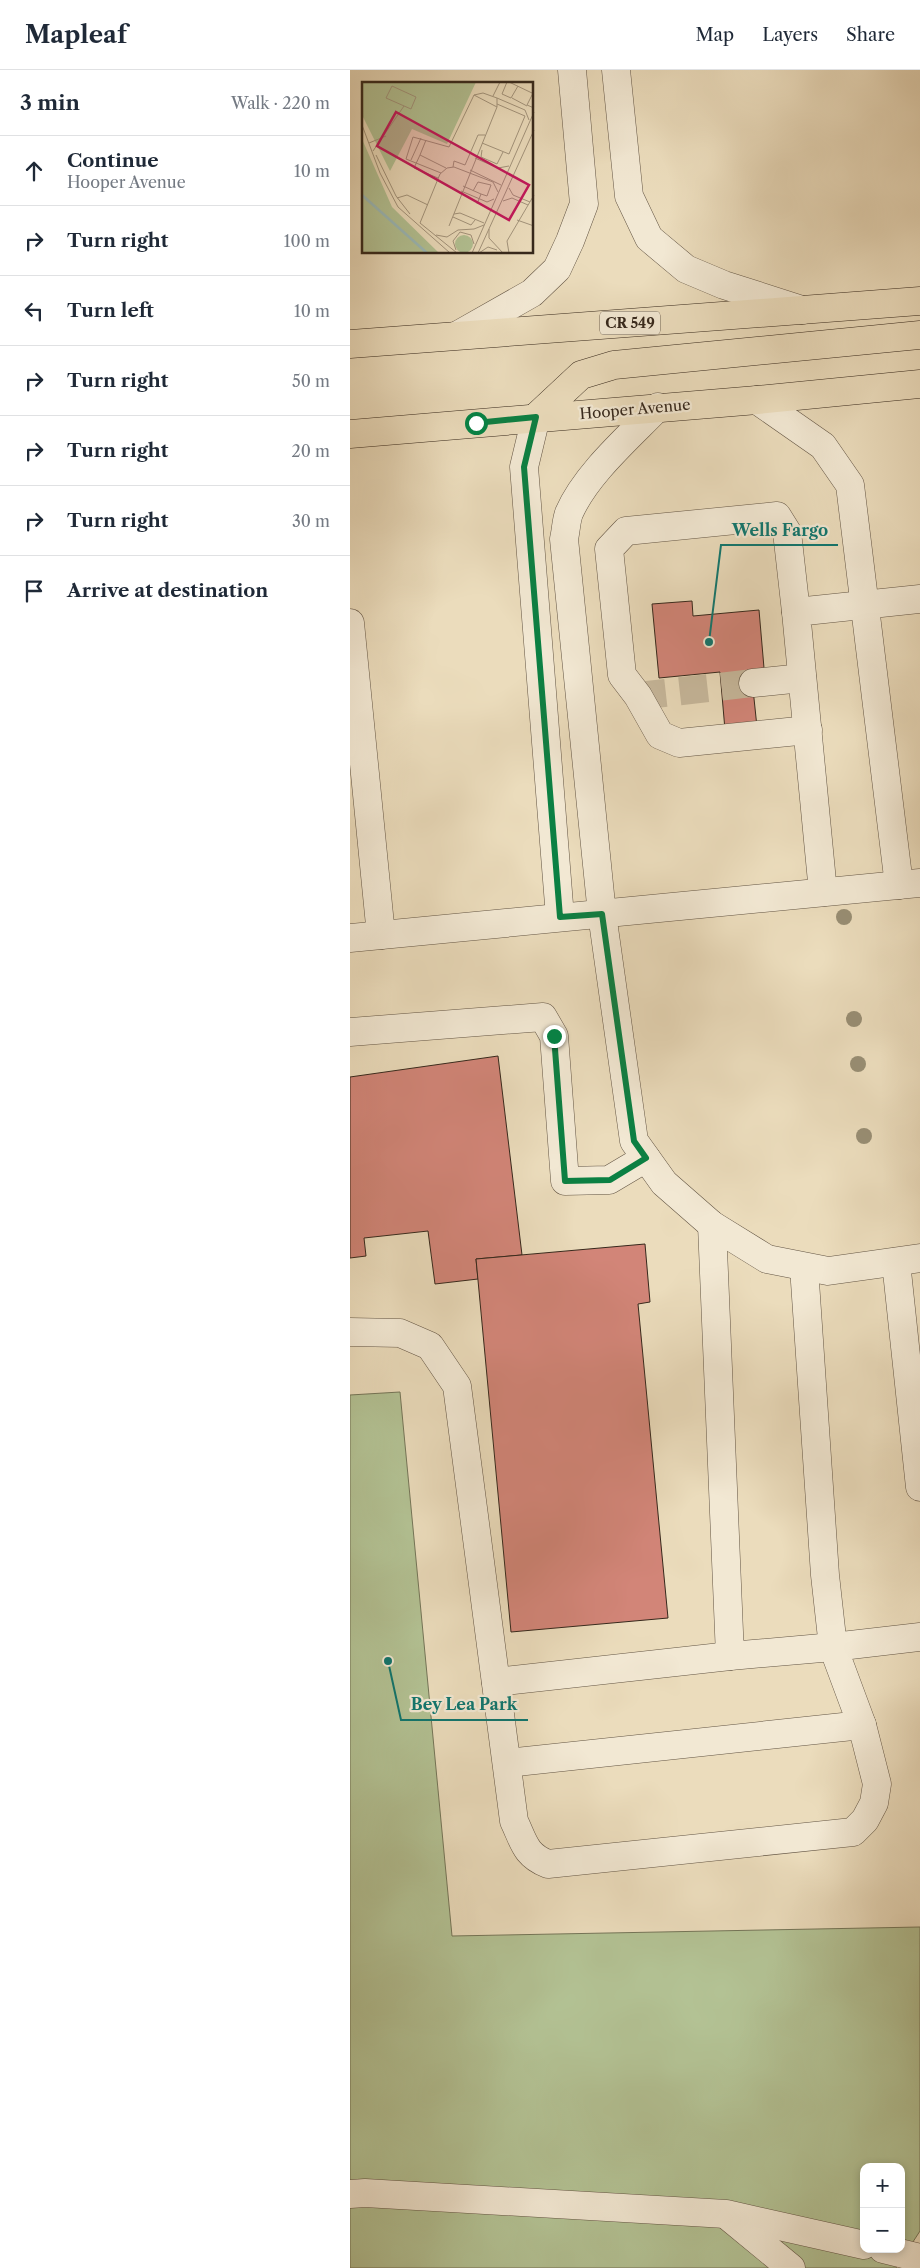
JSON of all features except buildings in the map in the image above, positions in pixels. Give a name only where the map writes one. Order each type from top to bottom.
[{"type":"main road","name":"CR 549","points":[[350,344],[920,301]]},
{"type":"main road","points":[[536,417],[581,375],[614,365],[920,335]]},
{"type":"main road","name":"Hooper Avenue","points":[[350,434],[756,400],[920,384]]},
{"type":"lane","points":[[458,335],[532,293],[557,269],[570,241],[584,204],[572,70]]},
{"type":"lane","points":[[616,70],[629,196],[649,238],[686,269],[724,285],[802,310]]},
{"type":"lane","points":[[350,938],[910,884],[890,808],[850,485],[823,446],[756,400]]},
{"type":"lane","points":[[658,407],[607,459],[582,493],[569,514],[564,539],[602,914],[634,1141],[664,1182],[712,1225],[767,1260],[828,1271],[908,1260],[920,1487]]},
{"type":"lane","points":[[536,417],[524,467],[560,917]]},
{"type":"lane","points":[[808,730],[679,743],[660,735],[638,696],[622,675],[609,549],[626,530],[777,516],[788,532],[808,730],[823,892]]},
{"type":"lane","points":[[796,612],[920,599]]},
{"type":"lane","points":[[350,623],[381,935]]},
{"type":"lane","points":[[752,683],[802,678]]},
{"type":"lane","points":[[350,1032],[543,1017],[554,1036],[565,1181],[610,1180],[646,1158]]},
{"type":"lane","points":[[712,1225],[730,1656]]},
{"type":"lane","points":[[350,1332],[400,1333],[430,1346],[457,1386],[514,1821],[528,1852],[534,1859],[548,1864],[853,1832],[865,1820],[874,1803],[877,1784],[862,1725],[833,1647],[825,1574],[804,1267]]},
{"type":"lane","points":[[496,1682],[920,1637]]},
{"type":"lane","points":[[507,1763],[862,1725]]},
{"type":"lane","points":[[350,2194],[726,2214],[860,2244]]},
{"type":"lane","points":[[726,2214],[791,2268]]},
{"type":"lane","points":[[899,2253],[920,2258]]},
{"type":"green space","points":[[400,1392],[452,1936],[920,1927],[920,2231],[896,2268],[350,2268],[350,1395]]},
{"type":"tunnel","points":[[638,696],[753,683]]},
{"type":"place","name":"Wells Fargo","points":[[709,642]]},
{"type":"place","name":"Bey Lea Park","points":[[388,1661]]},
{"type":"route","points":[[476,423],[536,417],[524,467],[560,917],[602,914],[634,1141],[646,1158],[610,1180],[565,1181],[554,1036]]}]
